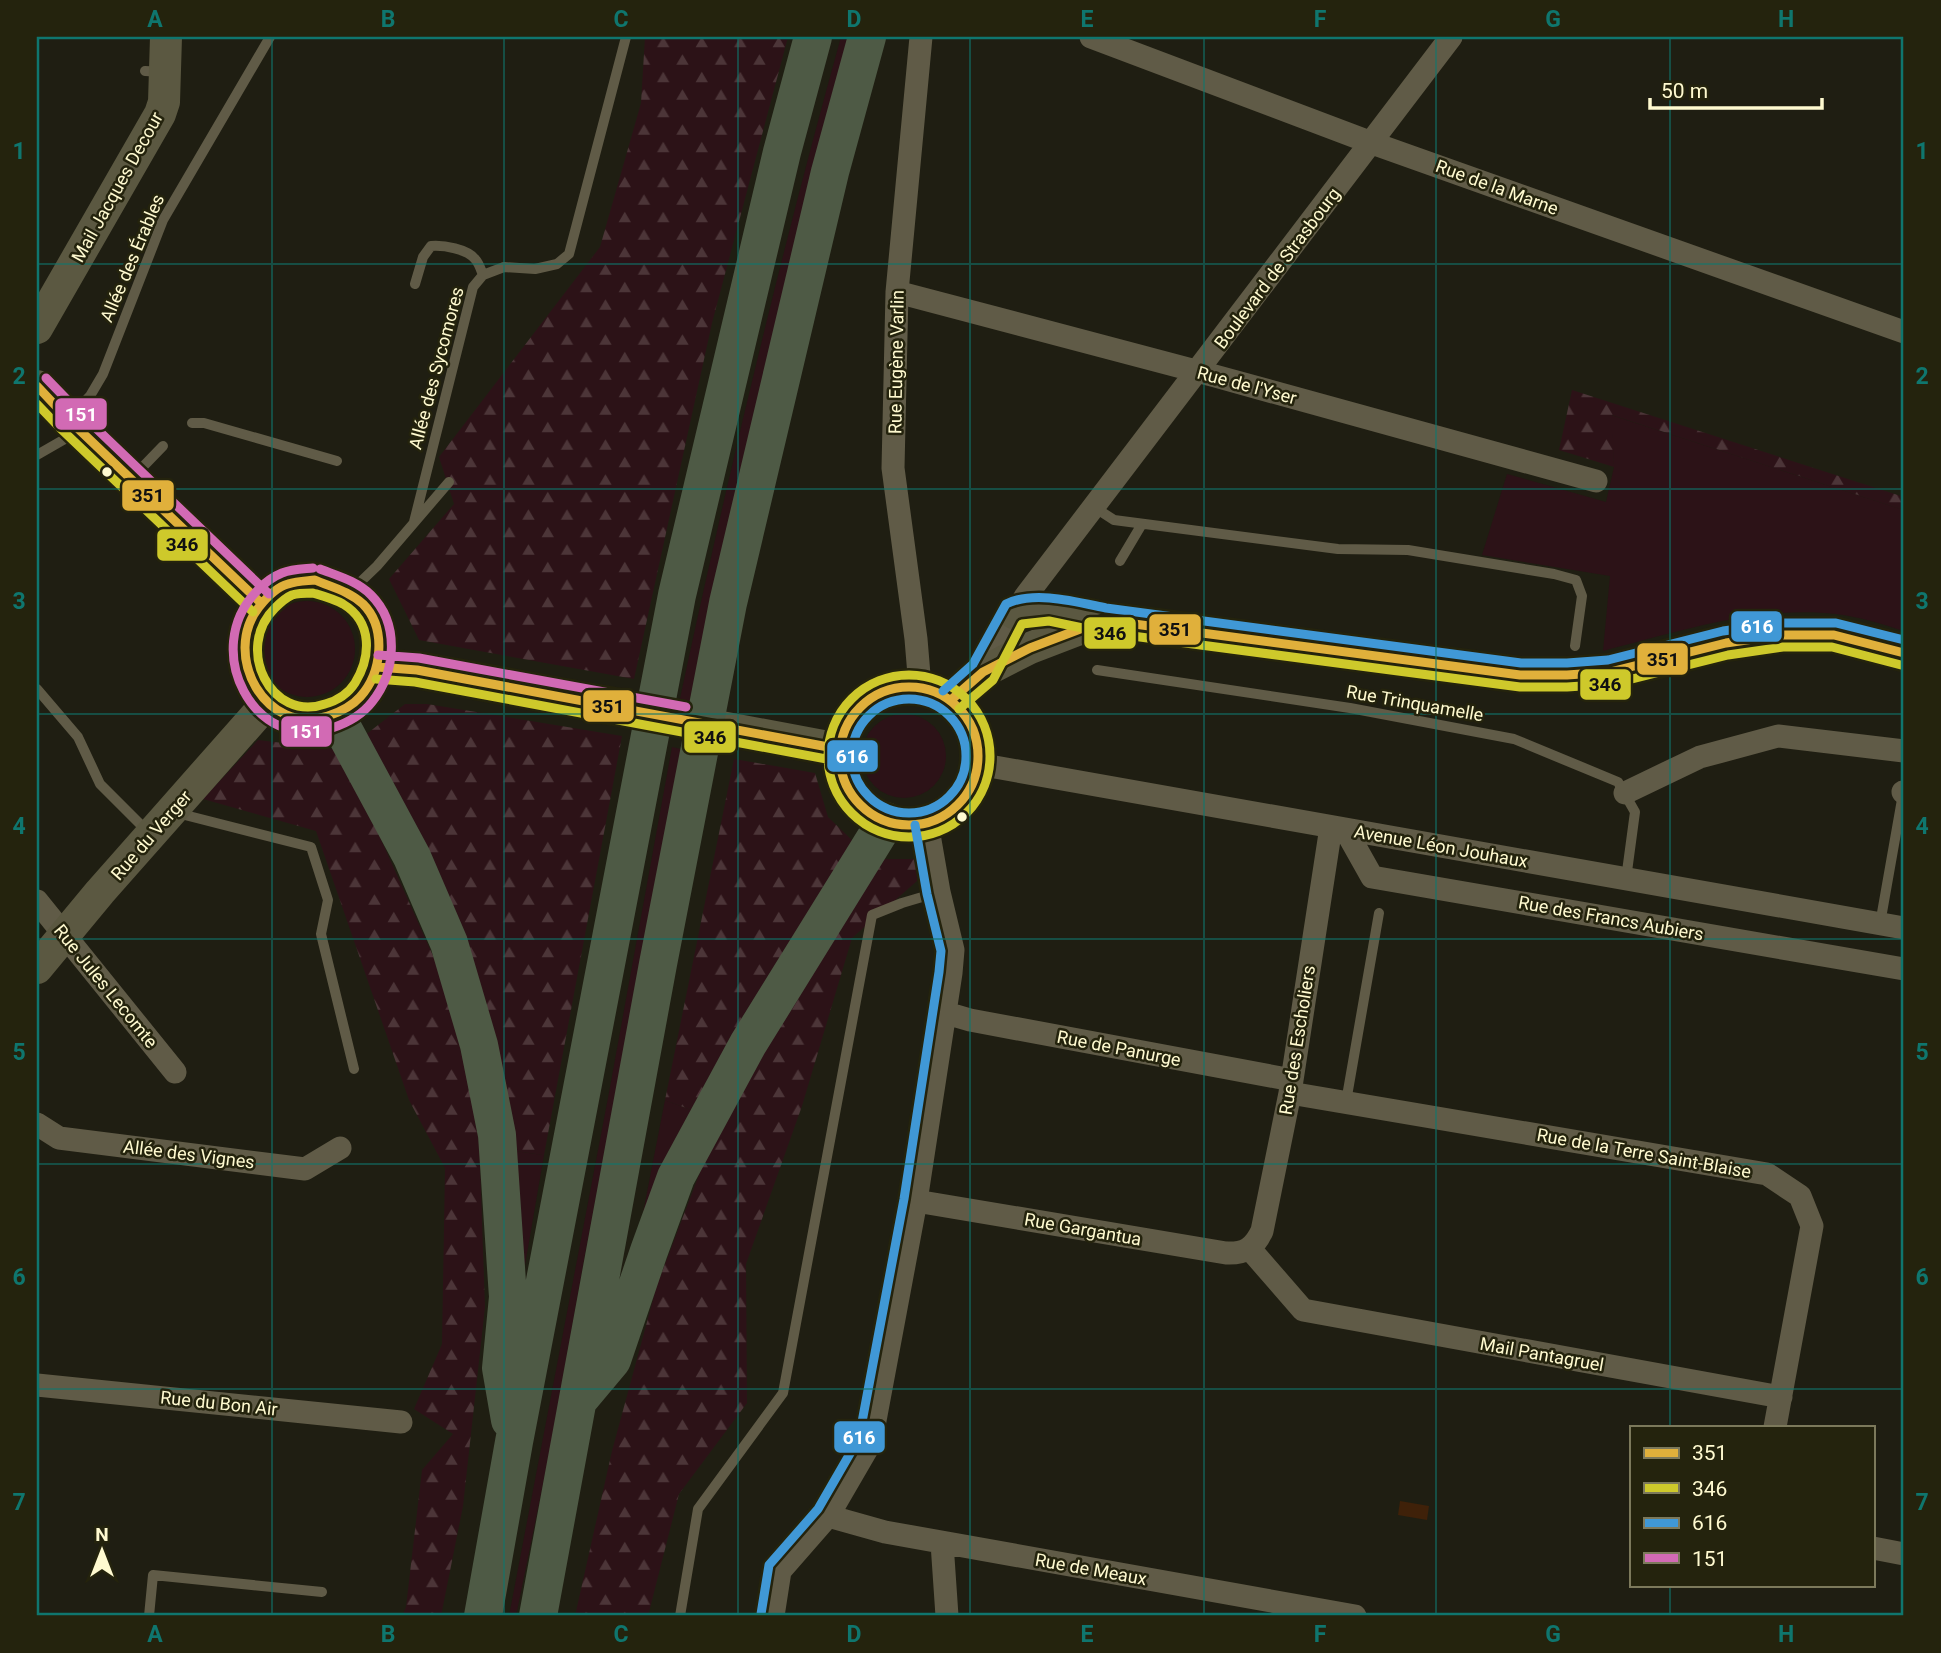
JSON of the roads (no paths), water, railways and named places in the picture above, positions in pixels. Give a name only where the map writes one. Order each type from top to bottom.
[{"type":"highway","points":[[483,1616],[677,595],[782,152],[813,37]]},
{"type":"highway","points":[[538,1616],[728,603],[830,172],[867,37]]},
{"type":"highway","points":[[335,714],[412,857],[449,943],[479,1045],[497,1135],[508,1297],[501,1368],[514,1442]]},
{"type":"highway","points":[[578,1402],[612,1360],[676,1177],[748,1044],[886,821]]},
{"type":"street","name":"Mail Jacques Decour","points":[[37,328],[160,114],[164,102],[155,72],[166,37]]},
{"type":"street","name":"Rue Eugène Varlin","points":[[920,687],[893,468],[897,292],[921,37]]},
{"type":"street","name":"Rue de la Marne","points":[[1091,37],[1372,143],[1904,332]]},
{"type":"street","name":"Boulevard de Strasbourg","points":[[983,671],[1014,613],[1050,564],[1451,37]]},
{"type":"street","name":"Rue de l'Yser","points":[[897,292],[1198,371],[1596,481]]},
{"type":"street","points":[[37,386],[74,425],[261,603]]},
{"type":"street","points":[[1050,564],[1050,609]]},
{"type":"street","points":[[315,580],[348,593],[365,605],[376,621],[379,637],[377,667],[362,695],[335,714],[309,721],[285,715],[267,703],[250,678],[244,646],[249,623],[261,603],[285,585],[315,580]]},
{"type":"street","points":[[1014,613],[1050,609],[1104,620],[1520,675],[1610,672],[1726,643],[1782,635],[1834,635],[1904,653]]},
{"type":"street","points":[[951,700],[983,671],[1030,648],[1104,620]]},
{"type":"street","points":[[377,667],[416,670],[839,749]]},
{"type":"street","points":[[897,687],[920,687],[951,700],[965,714],[975,732],[979,752],[978,764],[970,790],[958,805],[944,816],[927,823],[906,825],[886,821],[866,810],[850,793],[841,772],[839,749],[845,727],[858,708],[876,695],[897,687]]},
{"type":"street","name":"Rue du Verger","points":[[37,968],[267,703]]},
{"type":"street","points":[[1625,793],[1700,757],[1778,736],[1904,751]]},
{"type":"street","name":"Avenue Léon Jouhaux","points":[[978,764],[1904,928]]},
{"type":"street","points":[[773,1616],[780,1571],[828,1516],[871,1442],[916,1201],[946,1013],[953,950],[927,823]]},
{"type":"street","name":"Rue des Francs Aubiers","points":[[1338,828],[1372,877],[1904,969]]},
{"type":"street","name":"Rue des Escholiers","points":[[1250,1249],[1262,1231],[1338,828]]},
{"type":"street","name":"Rue Jules Lecomte","points":[[37,901],[175,1072]]},
{"type":"street","name":"Rue de Panurge","points":[[946,1013],[1291,1087]]},
{"type":"street","name":"Rue de la Terre Saint-Blaise","points":[[1291,1087],[1346,1102],[1768,1174],[1800,1196],[1812,1226],[1775,1426]]},
{"type":"street","name":"Allée des Vignes","points":[[37,1124],[59,1138],[305,1169],[341,1148]]},
{"type":"street","name":"Rue Gargantua","points":[[916,1201],[1226,1253],[1241,1253],[1250,1249]]},
{"type":"street","name":"Mail Pantagruel","points":[[1250,1249],[1303,1310],[1781,1397]]},
{"type":"street","name":"Rue du Bon Air","points":[[37,1384],[401,1422]]},
{"type":"street","name":"Rue de Meaux","points":[[828,1516],[885,1532],[942,1543],[1355,1616]]},
{"type":"street","points":[[942,1543],[947,1616]]},
{"type":"street","points":[[1874,1548],[1904,1554]]},
{"type":"lane","name":"Allée des Érables","points":[[37,455],[74,425],[103,374],[163,220],[270,37]]},
{"type":"lane","name":"Allée des Sycomores","points":[[348,593],[377,566],[414,522],[472,288],[483,275],[504,267],[535,269],[557,264],[569,254],[626,37]]},
{"type":"lane","points":[[415,284],[423,257],[431,246],[469,254],[476,260],[483,275]]},
{"type":"lane","points":[[192,423],[204,423],[337,461]]},
{"type":"lane","points":[[131,479],[163,446]]},
{"type":"lane","points":[[414,522],[449,482]]},
{"type":"lane","points":[[1094,507],[1114,520],[1338,549],[1408,550],[1576,580],[1582,596],[1575,646]]},
{"type":"lane","points":[[1120,561],[1142,524]]},
{"type":"lane","points":[[983,671],[1044,626],[1050,609]]},
{"type":"lane","name":"Rue Trinquamelle","points":[[1097,670],[1350,708],[1514,739],[1618,782],[1625,793]]},
{"type":"lane","points":[[37,689],[78,737],[100,784],[151,835]]},
{"type":"lane","points":[[1880,923],[1904,790]]},
{"type":"lane","points":[[1625,793],[1635,812],[1626,879]]},
{"type":"lane","points":[[172,811],[311,846],[328,900],[321,934],[355,1069]]},
{"type":"lane","points":[[680,1616],[698,1509],[783,1393],[872,915],[939,892]]},
{"type":"lane","points":[[1346,1102],[1379,913]]},
{"type":"lane","points":[[149,1616],[153,1575],[322,1592]]}]
